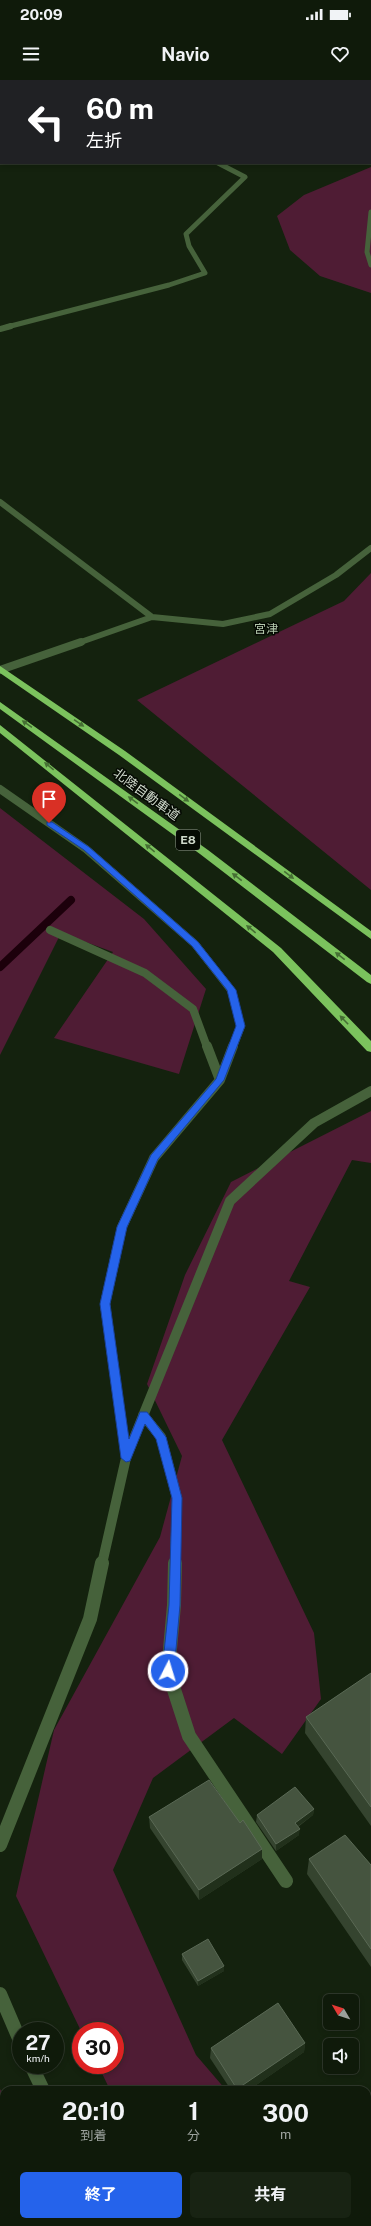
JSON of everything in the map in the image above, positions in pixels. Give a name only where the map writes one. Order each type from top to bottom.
[{"type":"highway","name":"北陸自動車道","points":[[0,670],[128,757],[371,936]]},
{"type":"highway","name":"北陸自動車道","points":[[0,705],[204,852],[371,980]]},
{"type":"highway","points":[[0,728],[277,950],[371,1048]]},
{"type":"street","points":[[0,330],[169,285],[205,273],[188,246],[186,234],[245,177],[220,164]]},
{"type":"street","points":[[371,212],[367,252],[371,265]]},
{"type":"street","points":[[0,502],[152,617]]},
{"type":"street","points":[[0,670],[152,617],[223,624],[270,614],[336,576],[371,548]]},
{"type":"street","points":[[0,789],[92,854],[195,944],[232,990],[241,1026],[220,1080],[154,1158],[122,1227],[105,1304],[126,1458]]},
{"type":"street","points":[[50,930],[145,974],[192,1009],[220,1080]]},
{"type":"street","points":[[0,1844],[90,1619],[126,1458],[230,1201],[314,1123],[371,1091]]},
{"type":"street","points":[[144,1415],[161,1437],[177,1498],[174,1605],[168,1671],[189,1736],[286,1881]]},
{"type":"street","points":[[0,1994],[12,2022]]},
{"type":"street","points":[[35,2074],[41,2086]]},
{"type":"shaded area","points":[[371,167],[371,293],[320,276],[290,250],[277,216],[304,195]]},
{"type":"shaded area","points":[[371,573],[371,890],[137,700],[344,601]]},
{"type":"shaded area","points":[[0,808],[144,919],[206,989],[179,1074],[54,1038],[113,952],[61,933],[0,1055]]},
{"type":"shaded area","points":[[371,1111],[371,1163],[352,1160],[289,1281],[310,1287],[222,1440],[314,1633],[321,1699],[282,1754],[234,1718],[153,1778],[113,1870],[196,2055],[223,2086],[108,2086],[102,2074],[124,2074],[124,2022],[77,2022],[16,1896],[54,1730],[160,1537],[182,1456],[147,1384],[185,1275],[231,1182]]},
{"type":"building","points":[[371,1673],[371,1807],[306,1717]]},
{"type":"building","points":[[209,1780],[240,1823],[243,1820],[262,1849],[199,1890],[149,1817]]},
{"type":"building","points":[[295,1787],[314,1809],[295,1823],[300,1829],[276,1844],[257,1815]]},
{"type":"building","points":[[345,1835],[371,1865],[371,1949],[309,1859]]},
{"type":"building","points":[[208,1939],[224,1966],[198,1981],[182,1954]]},
{"type":"building","points":[[278,2003],[305,2043],[241,2086],[235,2086],[211,2048]]},
{"type":"waterway","points":[[0,967],[71,900]]},
{"type":"district","name":"宮津","points":[[266,629]]},
{"type":"route","points":[[49,823],[86,849],[195,944],[232,990],[241,1026],[220,1080],[154,1158],[122,1227],[105,1304],[126,1458],[144,1415],[161,1437],[177,1498],[174,1605],[168,1671]]}]
